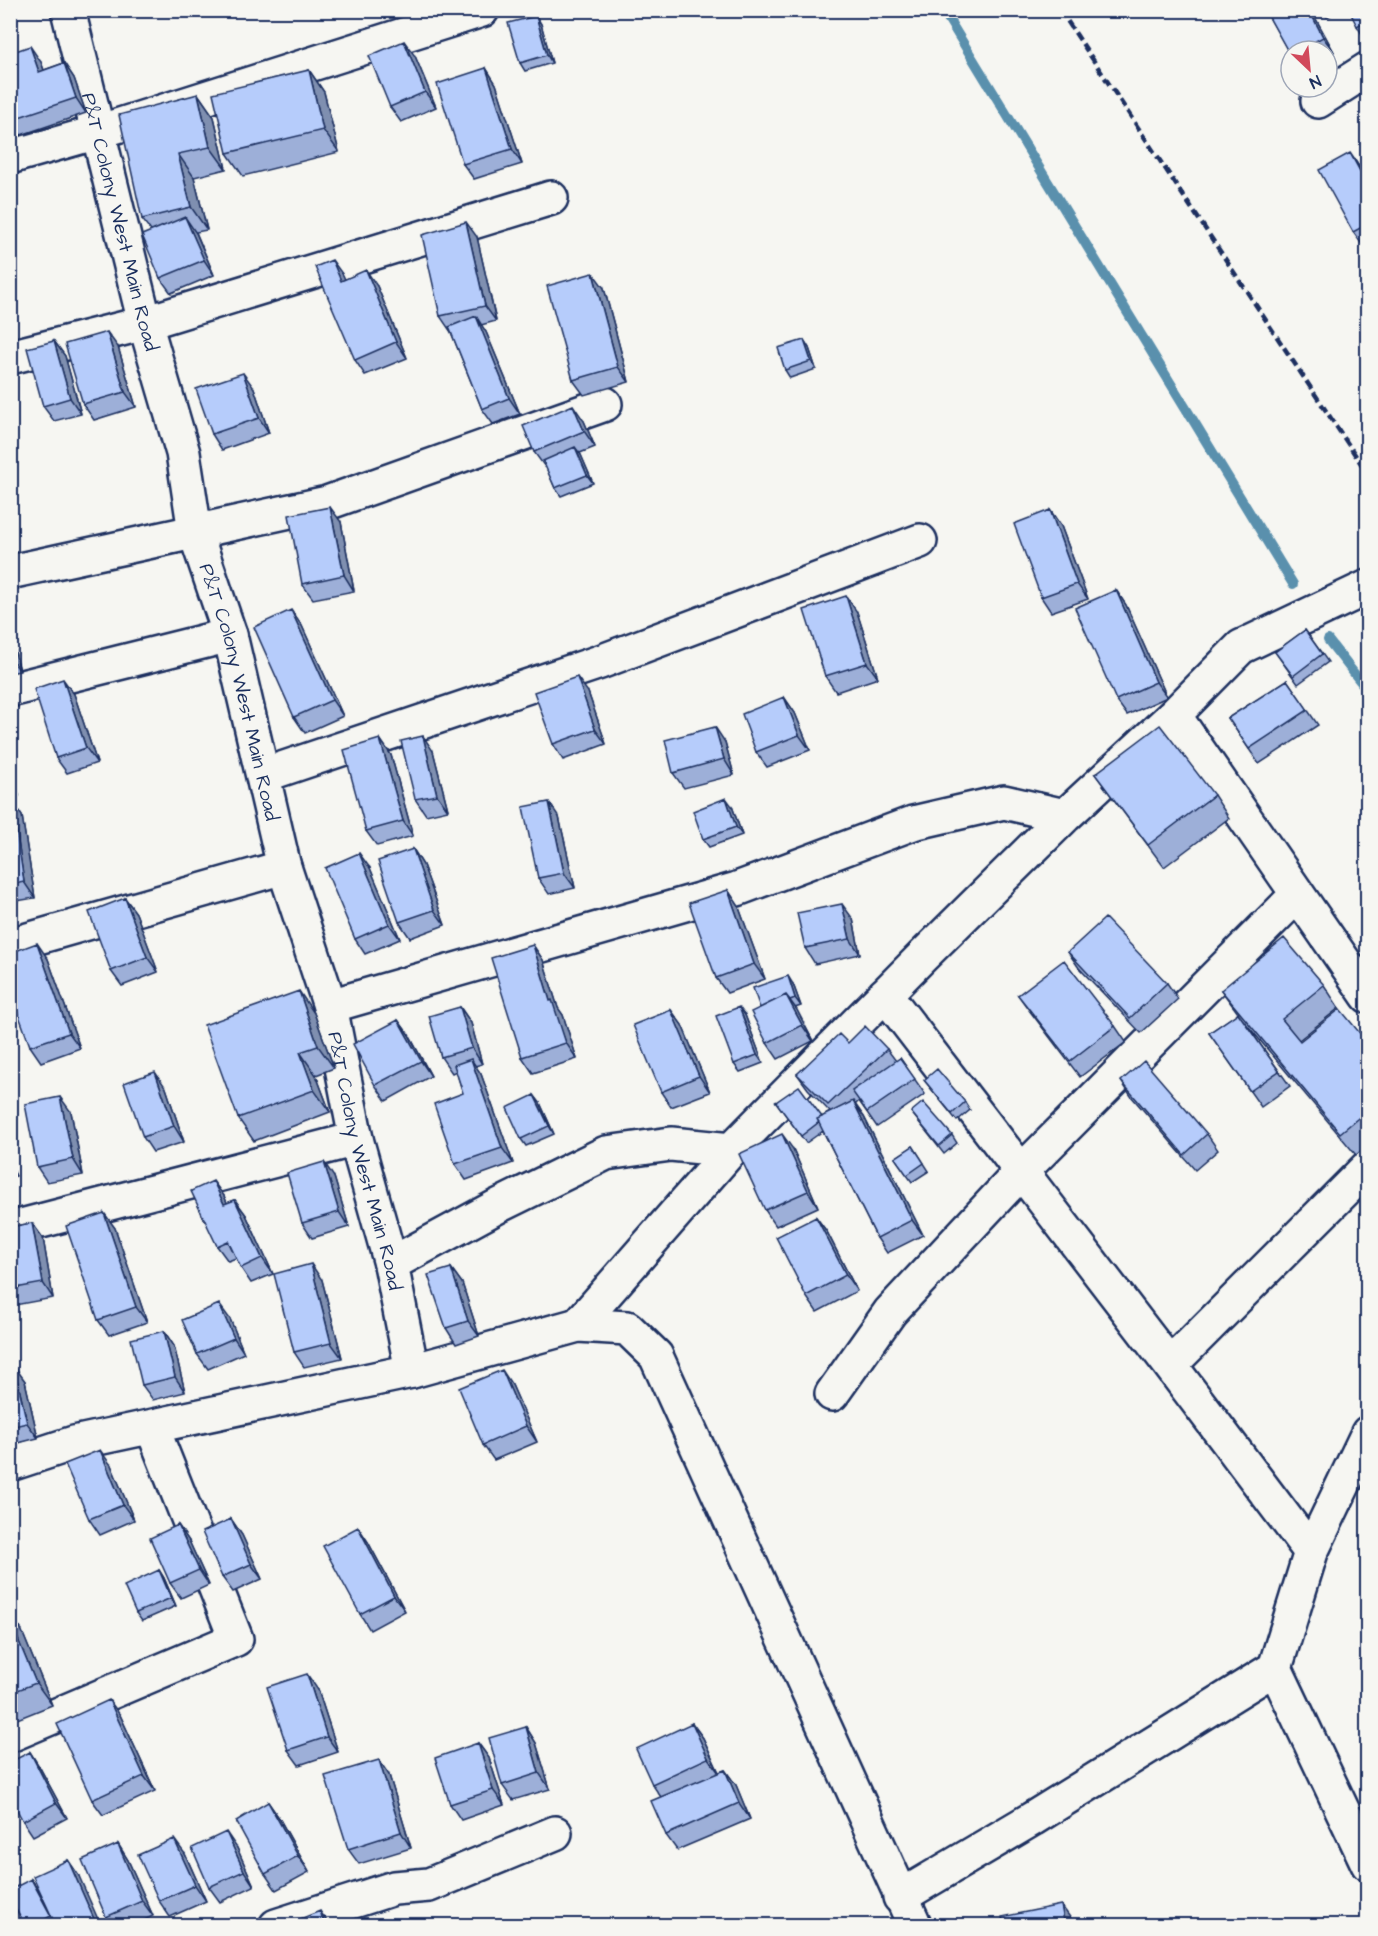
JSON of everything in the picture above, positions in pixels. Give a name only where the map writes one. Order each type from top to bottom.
[{"type":"street","name":"P&T Colony West Main Road","points":[[68,10],[145,323],[183,453],[195,532],[230,636],[284,867],[330,1006],[356,1139],[391,1264],[412,1371]]},
{"type":"street","points":[[10,157],[98,132],[483,10]]},
{"type":"street","points":[[1318,101],[1368,69]]},
{"type":"street","points":[[10,357],[145,323],[551,198]]},
{"type":"street","points":[[10,572],[327,503],[605,404]]},
{"type":"street","points":[[264,775],[600,662],[921,541]]},
{"type":"street","points":[[578,1325],[731,1150],[1065,816],[1174,715],[1241,647],[1368,587]]},
{"type":"street","points":[[10,690],[230,636]]},
{"type":"street","points":[[1174,715],[1296,896],[1368,996]]},
{"type":"street","points":[[330,1006],[737,889],[914,823],[1004,802],[1065,816]]},
{"type":"street","points":[[10,945],[284,867]]},
{"type":"street","points":[[832,1394],[890,1312],[1021,1172],[1296,896]]},
{"type":"street","points":[[885,994],[1311,1552]]},
{"type":"street","points":[[10,1229],[356,1139]]},
{"type":"street","points":[[391,1264],[498,1206],[606,1153],[671,1144],[731,1150]]},
{"type":"street","points":[[1170,1365],[1368,1167]]},
{"type":"street","points":[[10,1464],[74,1443],[412,1371],[578,1325],[627,1328],[656,1356],[915,1926]]},
{"type":"street","points":[[10,1735],[236,1639],[152,1426]]},
{"type":"street","points":[[900,1897],[1032,1819],[1275,1668],[1311,1552],[1368,1433]]},
{"type":"street","points":[[1275,1668],[1368,1864]]},
{"type":"street","points":[[276,1926],[394,1888],[429,1884],[555,1833]]},
{"type":"building","points":[[1265,10],[1309,10],[1323,37],[1319,39],[1281,39]]},
{"type":"building","points":[[1349,10],[1360,10],[1366,21],[1357,26]]},
{"type":"building","points":[[536,16],[547,55],[520,63],[508,23]]},
{"type":"building","points":[[404,41],[425,92],[390,107],[369,56]]},
{"type":"building","points":[[30,46],[39,72],[64,63],[76,98],[10,120],[10,53]]},
{"type":"building","points":[[486,68],[512,149],[463,164],[437,84]]},
{"type":"building","points":[[309,70],[323,130],[227,153],[213,93]]},
{"type":"building","points":[[198,94],[210,147],[178,154],[191,207],[142,219],[119,115]]},
{"type":"building","points":[[1350,153],[1368,186],[1368,224],[1353,232],[1319,170]]},
{"type":"building","points":[[185,217],[204,260],[160,278],[142,235]]},
{"type":"building","points":[[466,222],[485,306],[440,316],[422,235]]},
{"type":"building","points":[[332,260],[341,281],[366,270],[396,342],[355,360],[315,267]]},
{"type":"building","points":[[593,273],[618,367],[573,380],[547,286]]},
{"type":"building","points":[[476,316],[509,398],[482,409],[449,327]]},
{"type":"building","points":[[107,332],[125,392],[83,404],[65,344]]},
{"type":"building","points":[[804,340],[811,361],[785,370],[778,348]]},
{"type":"building","points":[[54,341],[70,398],[43,406],[27,348]]},
{"type":"building","points":[[243,373],[259,418],[212,434],[196,389]]},
{"type":"building","points":[[573,405],[584,431],[534,452],[523,426]]},
{"type":"building","points":[[575,447],[587,475],[555,488],[543,461]]},
{"type":"building","points":[[330,507],[344,575],[302,584],[289,515]]},
{"type":"building","points":[[1050,510],[1077,584],[1041,597],[1014,524]]},
{"type":"building","points":[[1116,590],[1156,682],[1116,700],[1075,608]]},
{"type":"building","points":[[846,596],[867,663],[825,676],[804,610]]},
{"type":"building","points":[[291,610],[332,700],[294,717],[254,627]]},
{"type":"building","points":[[1305,630],[1322,654],[1293,676],[1275,652]]},
{"type":"building","points":[[577,677],[595,729],[553,744],[534,692]]},
{"type":"building","points":[[63,679],[86,748],[56,758],[34,689]]},
{"type":"building","points":[[1287,680],[1308,710],[1249,749],[1228,718]]},
{"type":"building","points":[[784,697],[799,735],[756,752],[742,714]]},
{"type":"building","points":[[1160,725],[1214,795],[1148,845],[1095,774]]},
{"type":"building","points":[[715,727],[724,759],[673,773],[665,740]]},
{"type":"building","points":[[423,736],[437,795],[415,799],[401,741]]},
{"type":"building","points":[[380,739],[403,821],[366,831],[344,750]]},
{"type":"building","points":[[10,777],[14,788],[10,789]]},
{"type":"building","points":[[726,798],[736,827],[703,839],[693,811]]},
{"type":"building","points":[[10,801],[12,801],[24,882],[10,885]]},
{"type":"building","points":[[549,802],[564,873],[538,878],[523,807]]},
{"type":"building","points":[[413,849],[434,910],[399,922],[378,861]]},
{"type":"building","points":[[359,853],[389,924],[355,939],[325,868]]},
{"type":"building","points":[[728,890],[754,964],[716,978],[689,903]]},
{"type":"building","points":[[125,898],[147,957],[111,971],[89,912]]},
{"type":"building","points":[[842,904],[850,939],[805,948],[797,913]]},
{"type":"building","points":[[1105,918],[1167,983],[1130,1018],[1068,952]]},
{"type":"building","points":[[1284,938],[1324,985],[1282,1019],[1300,1041],[1340,1009],[1368,1043],[1368,1110],[1340,1133],[1221,990]]},
{"type":"building","points":[[37,943],[69,1033],[30,1046],[10,991],[10,953]]},
{"type":"building","points":[[533,945],[566,1043],[522,1057],[491,958]]},
{"type":"building","points":[[1064,960],[1115,1026],[1070,1061],[1018,995]]},
{"type":"building","points":[[788,976],[795,998],[790,1000],[786,995],[760,1008],[753,988]]},
{"type":"building","points":[[299,991],[318,1046],[300,1052],[314,1090],[238,1118],[204,1025]]},
{"type":"building","points":[[786,995],[802,1025],[767,1043],[751,1012]]},
{"type":"building","points":[[460,1007],[472,1048],[441,1057],[429,1016]]},
{"type":"building","points":[[739,1007],[757,1055],[734,1064],[716,1016]]},
{"type":"building","points":[[671,1010],[699,1076],[661,1092],[633,1025]]},
{"type":"building","points":[[1238,1013],[1279,1071],[1250,1091],[1209,1033]]},
{"type":"building","points":[[398,1020],[421,1061],[375,1085],[353,1044]]},
{"type":"building","points":[[865,1026],[887,1049],[828,1105],[797,1074],[839,1034],[848,1043]]},
{"type":"building","points":[[900,1058],[915,1079],[867,1112],[852,1091]]},
{"type":"building","points":[[471,1059],[502,1148],[455,1164],[434,1104],[463,1093],[454,1065]]},
{"type":"building","points":[[1144,1061],[1207,1134],[1184,1155],[1121,1081]]},
{"type":"building","points":[[937,1069],[965,1102],[952,1114],[924,1080]]},
{"type":"building","points":[[155,1072],[174,1126],[143,1137],[124,1083]]},
{"type":"building","points":[[799,1086],[822,1117],[817,1119],[819,1122],[801,1136],[776,1102]]},
{"type":"building","points":[[534,1095],[549,1126],[521,1139],[507,1108]]},
{"type":"building","points":[[60,1097],[73,1159],[37,1167],[25,1104]]},
{"type":"building","points":[[853,1101],[912,1220],[877,1238],[817,1119]]},
{"type":"building","points":[[923,1102],[952,1135],[939,1146],[911,1112]]},
{"type":"building","points":[[782,1134],[808,1191],[765,1210],[739,1154]]},
{"type":"building","points":[[913,1146],[924,1163],[907,1175],[895,1158]]},
{"type":"building","points":[[324,1162],[339,1212],[302,1223],[287,1173]]},
{"type":"building","points":[[213,1181],[224,1204],[235,1200],[262,1258],[241,1268],[228,1241],[217,1246],[191,1191]]},
{"type":"building","points":[[104,1213],[136,1307],[98,1320],[66,1226]]},
{"type":"building","points":[[816,1217],[846,1275],[806,1296],[776,1237]]},
{"type":"building","points":[[32,1223],[43,1283],[10,1289],[10,1227]]},
{"type":"building","points":[[311,1264],[331,1343],[294,1352],[274,1274]]},
{"type":"building","points":[[451,1268],[468,1321],[446,1328],[428,1275]]},
{"type":"building","points":[[219,1304],[234,1338],[197,1354],[182,1320]]},
{"type":"building","points":[[164,1331],[175,1377],[142,1385],[131,1339]]},
{"type":"building","points":[[10,1366],[14,1366],[27,1423],[10,1427]]},
{"type":"building","points":[[502,1370],[526,1426],[483,1445],[459,1388]]},
{"type":"building","points":[[100,1450],[123,1505],[89,1519],[65,1464]]},
{"type":"building","points":[[231,1519],[251,1564],[222,1577],[202,1532]]},
{"type":"building","points":[[178,1525],[199,1570],[170,1583],[150,1538]]},
{"type":"building","points":[[358,1527],[394,1596],[360,1614],[323,1546]]},
{"type":"building","points":[[159,1570],[171,1598],[136,1613],[124,1586]]},
{"type":"building","points":[[10,1620],[36,1683],[10,1693]]},
{"type":"building","points":[[307,1674],[327,1737],[288,1750],[267,1687]]},
{"type":"building","points":[[109,1700],[144,1776],[92,1800],[57,1724]]},
{"type":"building","points":[[692,1723],[708,1758],[652,1784],[636,1749]]},
{"type":"building","points":[[526,1727],[539,1773],[502,1785],[489,1738]]},
{"type":"building","points":[[478,1743],[493,1790],[450,1804],[435,1758]]},
{"type":"building","points":[[30,1752],[56,1803],[23,1821],[10,1797],[10,1762]]},
{"type":"building","points":[[379,1760],[401,1832],[348,1849],[325,1776]]},
{"type":"building","points":[[725,1770],[739,1803],[666,1835],[651,1801]]},
{"type":"building","points":[[268,1802],[298,1856],[265,1874],[236,1821]]},
{"type":"building","points":[[226,1832],[244,1871],[209,1887],[192,1848]]},
{"type":"building","points":[[174,1839],[195,1885],[159,1901],[138,1855]]},
{"type":"building","points":[[118,1844],[142,1901],[106,1917],[82,1860]]},
{"type":"building","points":[[68,1860],[97,1926],[56,1926],[33,1876]]},
{"type":"building","points":[[31,1879],[51,1916],[32,1926],[25,1926],[10,1898],[10,1890]]},
{"type":"building","points":[[1061,1905],[1065,1926],[1004,1926],[1002,1917]]},
{"type":"building","points":[[320,1911],[325,1926],[283,1926]]},
{"type":"building","points":[[10,1915],[16,1926],[10,1926]]},
{"type":"waterway","points":[[943,10],[1293,584]]},
{"type":"waterway","points":[[1328,640],[1368,691]]},
{"type":"railway","points":[[1060,10],[1368,474]]}]
